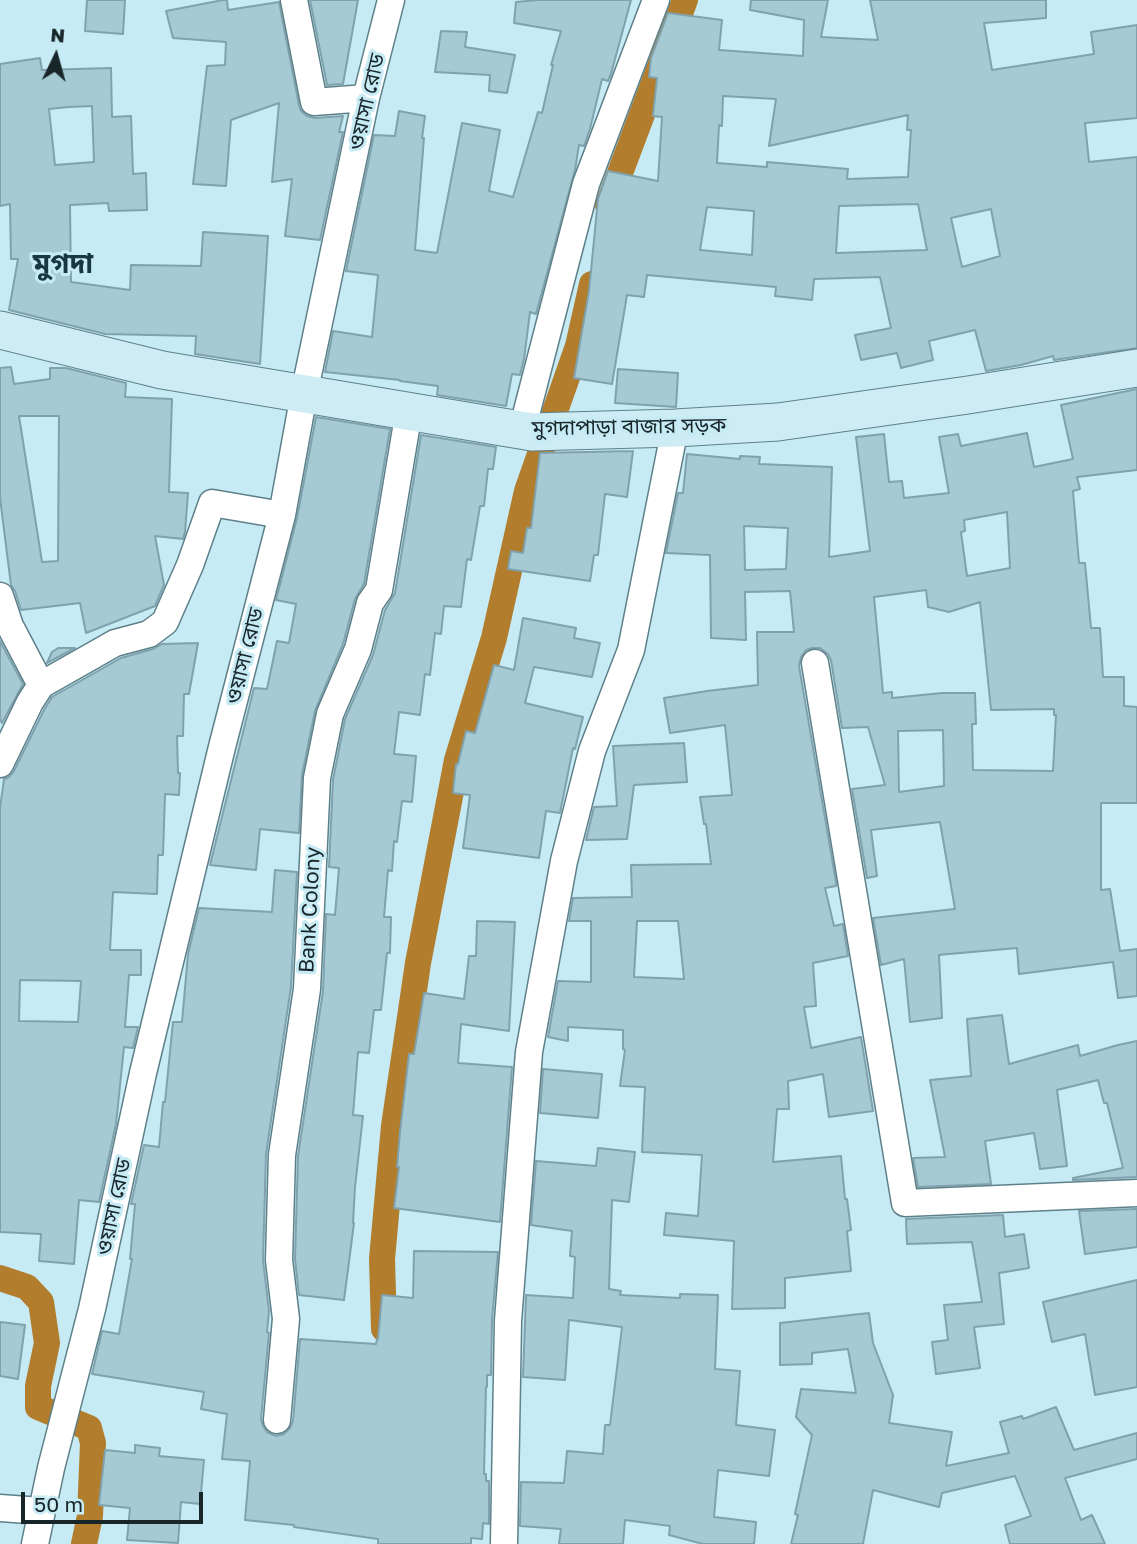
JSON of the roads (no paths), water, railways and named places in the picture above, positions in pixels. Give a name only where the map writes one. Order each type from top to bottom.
[{"type":"street","points":[[294,0],[314,102],[366,99]]},
{"type":"street","name":"ওয়াসা রোড","points":[[41,1511],[92,1309],[149,1046],[282,515],[304,394],[366,99],[391,0]]},
{"type":"street","points":[[527,431],[586,184],[656,0]]},
{"type":"street","name":"মুগদাপাড়া বাজার সড়ক","points":[[0,330],[162,370],[527,431],[675,428],[778,422],[1137,368]]},
{"type":"street","name":"Bank Colony","points":[[277,1420],[286,1319],[279,1260],[282,1155],[307,989],[317,778],[330,714],[358,649],[370,603],[379,590],[409,411]]},
{"type":"street","points":[[504,1544],[508,1321],[529,1052],[564,861],[592,751],[631,650],[675,428]]},
{"type":"street","points":[[0,764],[41,685],[116,643],[149,634],[165,622],[190,565],[212,503],[282,515]]},
{"type":"street","points":[[0,596],[10,626],[41,685]]},
{"type":"street","points":[[815,663],[905,1203],[1137,1193]]},
{"type":"street","points":[[0,1508],[41,1511],[35,1544]]},
{"type":"waterway","points":[[608,205],[685,0]]},
{"type":"waterway","points":[[384,1329],[382,1259],[394,1126],[418,963],[457,760],[494,638],[527,491],[578,346],[592,284]]},
{"type":"waterway","points":[[0,1278],[27,1287],[41,1302],[47,1343],[38,1386],[38,1407],[89,1428],[93,1443],[90,1516],[84,1544]]},
{"type":"district","name":"মুগদা","points":[[63,264]]}]
